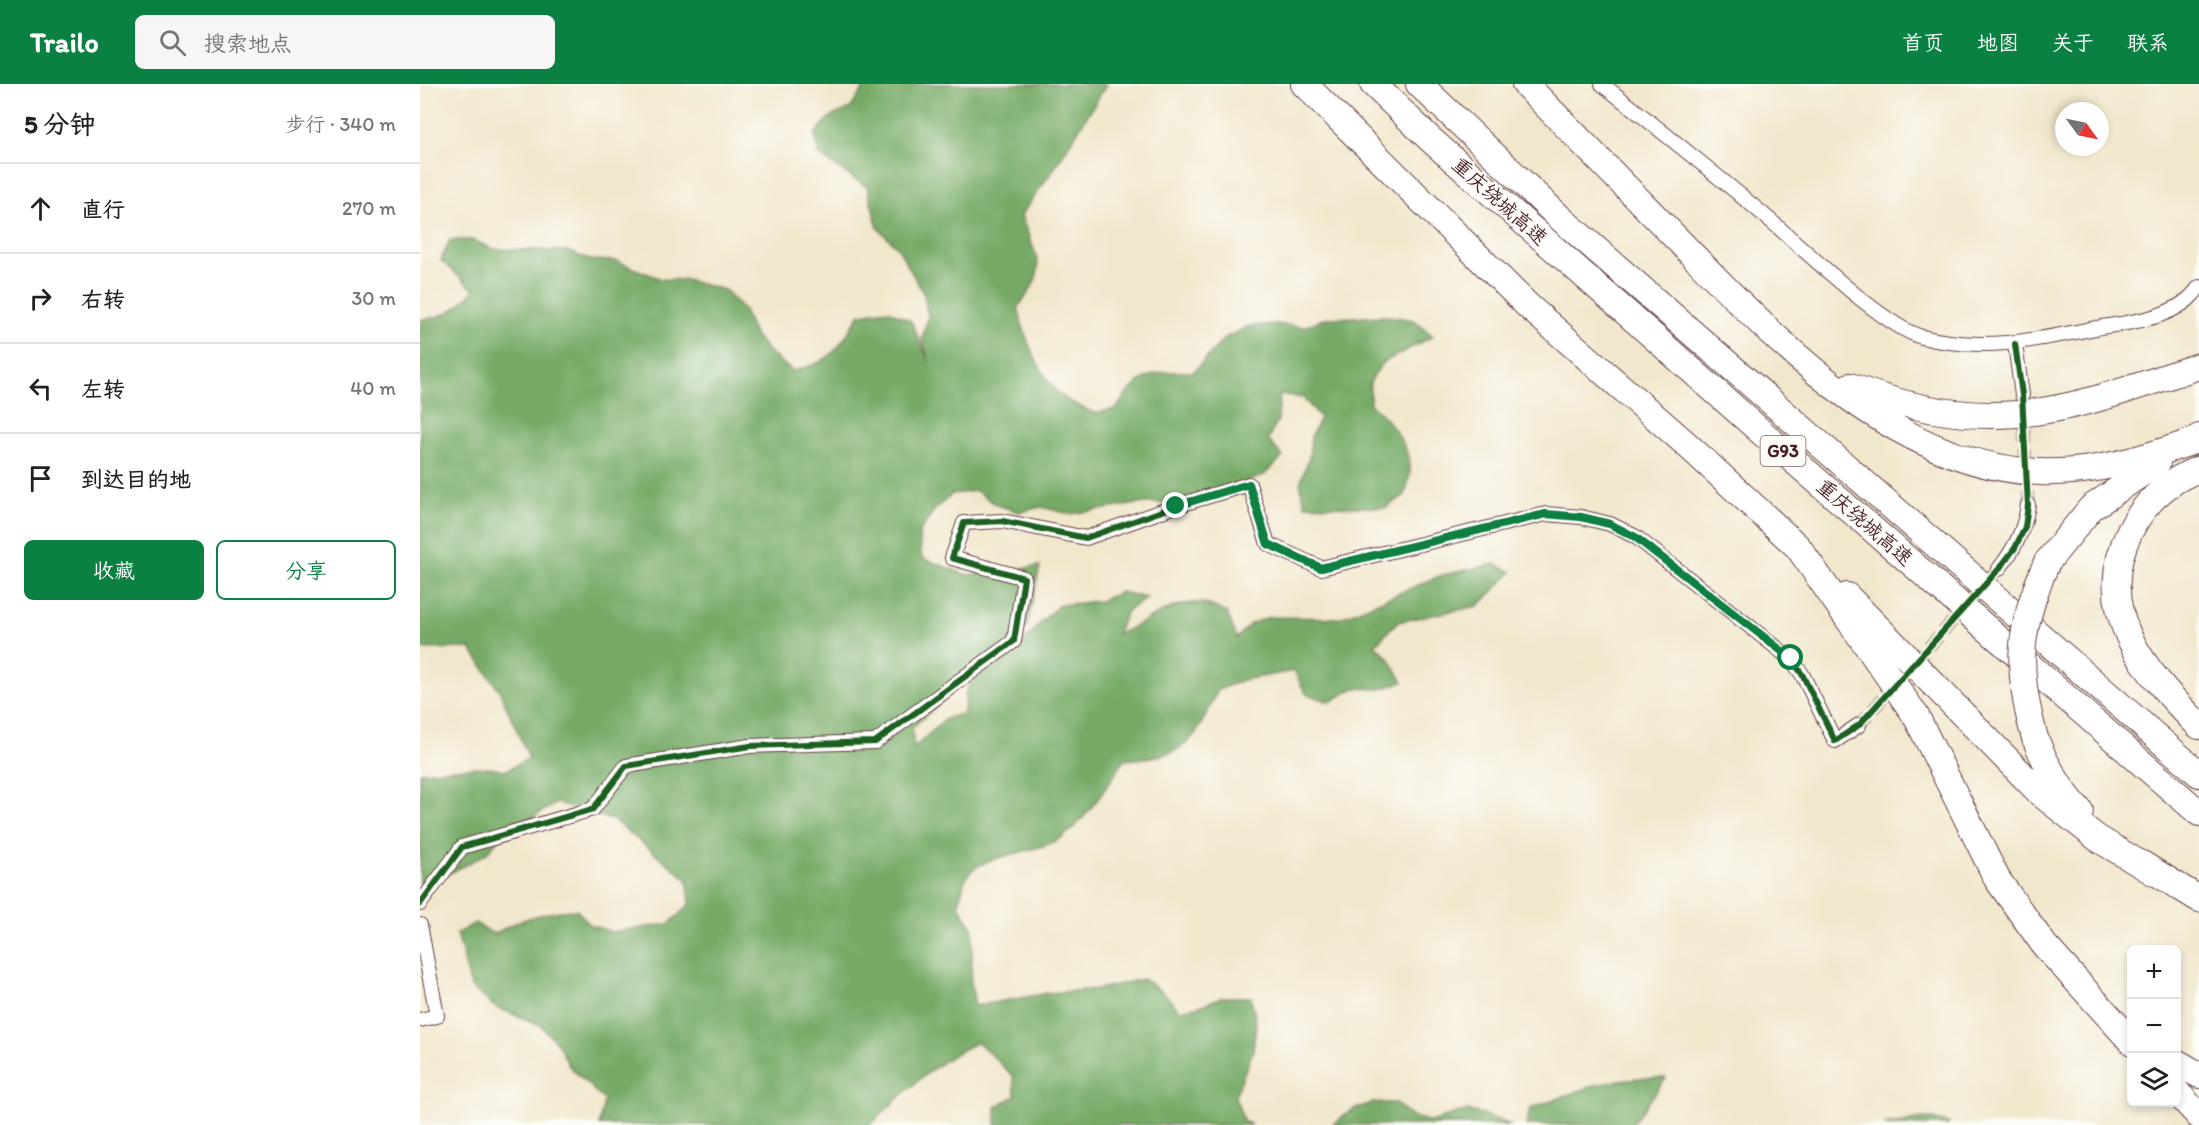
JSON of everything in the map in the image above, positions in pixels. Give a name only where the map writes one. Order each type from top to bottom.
[{"type":"highway","points":[[1304,84],[1528,306],[1684,442],[1798,547],[2041,794],[2097,837],[2199,899]]},
{"type":"highway","name":"重庆绕城高速","points":[[1373,84],[1448,154],[1793,460],[2199,813]]},
{"type":"highway","name":"重庆绕城高速","points":[[1419,84],[1559,217],[2199,774]]},
{"type":"highway","points":[[1442,84],[1570,207],[1642,288]]},
{"type":"highway","points":[[1525,84],[1762,326],[1823,376],[1893,426],[1931,445],[2001,467],[2038,472],[2101,468],[2132,462],[2195,439]]},
{"type":"highway","points":[[1823,376],[1905,404],[1957,412],[1999,415],[2044,410],[2123,391],[2199,366]]},
{"type":"highway","points":[[2155,873],[2100,832],[2077,809],[2045,764],[2026,706],[2022,674],[2023,641],[2026,614],[2047,562],[2091,508],[2113,491],[2195,439]]},
{"type":"highway","points":[[2199,469],[2181,476],[2157,493],[2138,516],[2123,545],[2117,574],[2118,605],[2126,632],[2140,659],[2159,685],[2199,726]]},
{"type":"highway","points":[[1798,547],[1916,716],[1997,879],[2045,946],[2127,1037]]},
{"type":"highway","points":[[2101,1009],[2127,1027]]},
{"type":"highway","points":[[2181,1065],[2199,1075]]},
{"type":"highway","points":[[2181,1096],[2199,1116]]},
{"type":"street","points":[[1602,84],[1720,177],[1882,315],[1919,336],[1958,344],[2015,344],[2148,319],[2173,309],[2199,287]]},
{"type":"street","points":[[2015,344],[2022,395]]},
{"type":"street","points":[[420,904],[462,847],[592,809],[626,766],[750,746],[875,742],[1014,641],[1024,578],[952,558],[964,523],[1002,521],[1086,538],[1176,506],[1249,484],[1268,544],[1321,568],[1546,514],[1581,517],[1610,524],[1658,552],[1791,658],[1802,674],[1835,741],[1859,725]]},
{"type":"street","points":[[2000,569],[2015,548],[2025,527],[2028,505]]},
{"type":"street","points":[[420,925],[437,1016],[420,1020]]},
{"type":"green space","points":[[863,84],[1107,84],[1054,169],[1021,215],[1038,262],[1035,281],[1018,307],[1028,341],[1037,363],[1057,392],[1069,401],[1094,413],[1116,409],[1132,388],[1148,377],[1167,372],[1193,372],[1226,337],[1249,326],[1276,324],[1304,327],[1325,318],[1390,316],[1414,320],[1433,336],[1382,363],[1370,382],[1370,404],[1396,431],[1405,448],[1410,467],[1405,495],[1385,508],[1305,505],[1300,483],[1309,458],[1311,437],[1320,417],[1303,398],[1280,394],[1278,420],[1268,440],[1283,457],[1264,475],[1197,503],[1145,503],[1070,514],[1041,507],[1019,512],[997,505],[976,491],[952,494],[933,512],[919,533],[922,558],[967,575],[1040,566],[1027,626],[980,667],[991,659],[1011,657],[1059,605],[1100,601],[1121,592],[1147,598],[1127,611],[1117,634],[1179,605],[1203,603],[1227,613],[1237,638],[1250,624],[1269,617],[1340,618],[1442,575],[1495,564],[1512,572],[1478,606],[1397,622],[1375,645],[1389,658],[1403,682],[1380,689],[1354,688],[1330,702],[1306,694],[1294,671],[1243,680],[1218,690],[1201,724],[1185,744],[1175,751],[1162,755],[1124,760],[1089,811],[1064,836],[1040,847],[983,864],[972,870],[966,878],[959,905],[973,929],[971,984],[975,1006],[1048,993],[1099,989],[1143,979],[1164,993],[1179,1010],[1200,1006],[1221,997],[1251,997],[1256,1023],[1253,1051],[1235,1096],[1243,1120],[1251,1125],[996,1125],[996,1107],[1015,1096],[1013,1076],[978,1042],[934,1068],[870,1125],[599,1125],[604,1100],[569,1066],[558,1044],[540,1025],[495,1007],[471,987],[457,933],[475,923],[494,934],[534,916],[566,910],[577,910],[590,925],[612,932],[669,924],[690,904],[687,879],[613,820],[557,803],[502,835],[486,854],[441,878],[420,884],[420,772],[479,767],[507,770],[529,758],[499,690],[470,648],[420,649],[420,320],[437,317],[450,311],[474,290],[441,260],[450,240],[473,240],[493,249],[567,251],[591,260],[616,261],[661,279],[686,280],[725,290],[743,309],[755,336],[770,353],[792,371],[818,363],[834,352],[860,314],[888,310],[911,321],[929,362],[922,339],[928,317],[924,295],[898,248],[878,228],[867,187],[820,156],[815,134],[830,117],[851,108],[864,87]],"holes":[[[975,672],[966,692],[964,713],[945,719],[914,748],[912,728]]]},
{"type":"green space","points":[[1637,1078],[1666,1078],[1632,1125],[1526,1125],[1531,1108],[1595,1085]]},
{"type":"green space","points":[[1373,1103],[1396,1103],[1410,1116],[1432,1122],[1465,1111],[1480,1113],[1511,1125],[1335,1125],[1334,1123],[1354,1109]]},
{"type":"green space","points":[[1929,1118],[1949,1123],[1948,1125],[1884,1125]]},
{"type":"tunnel","points":[[2023,408],[2028,505]]},
{"type":"tunnel","points":[[1859,725],[1999,569]]},
{"type":"cycle path","points":[[420,904],[462,847],[593,809],[626,766],[750,746],[875,742],[1014,641],[1024,578],[952,558],[964,523],[1002,521],[1086,538],[1176,506],[1249,484],[1268,544],[1321,568],[1546,514],[1581,517],[1610,524],[1636,537],[1791,659],[1802,674],[1835,741],[1859,725],[1999,569],[2015,548],[2025,527],[2028,505],[2022,395],[2015,344]]},
{"type":"route","points":[[1176,506],[1249,484],[1268,544],[1321,568],[1546,514],[1581,517],[1610,524],[1658,552],[1791,658]]}]
